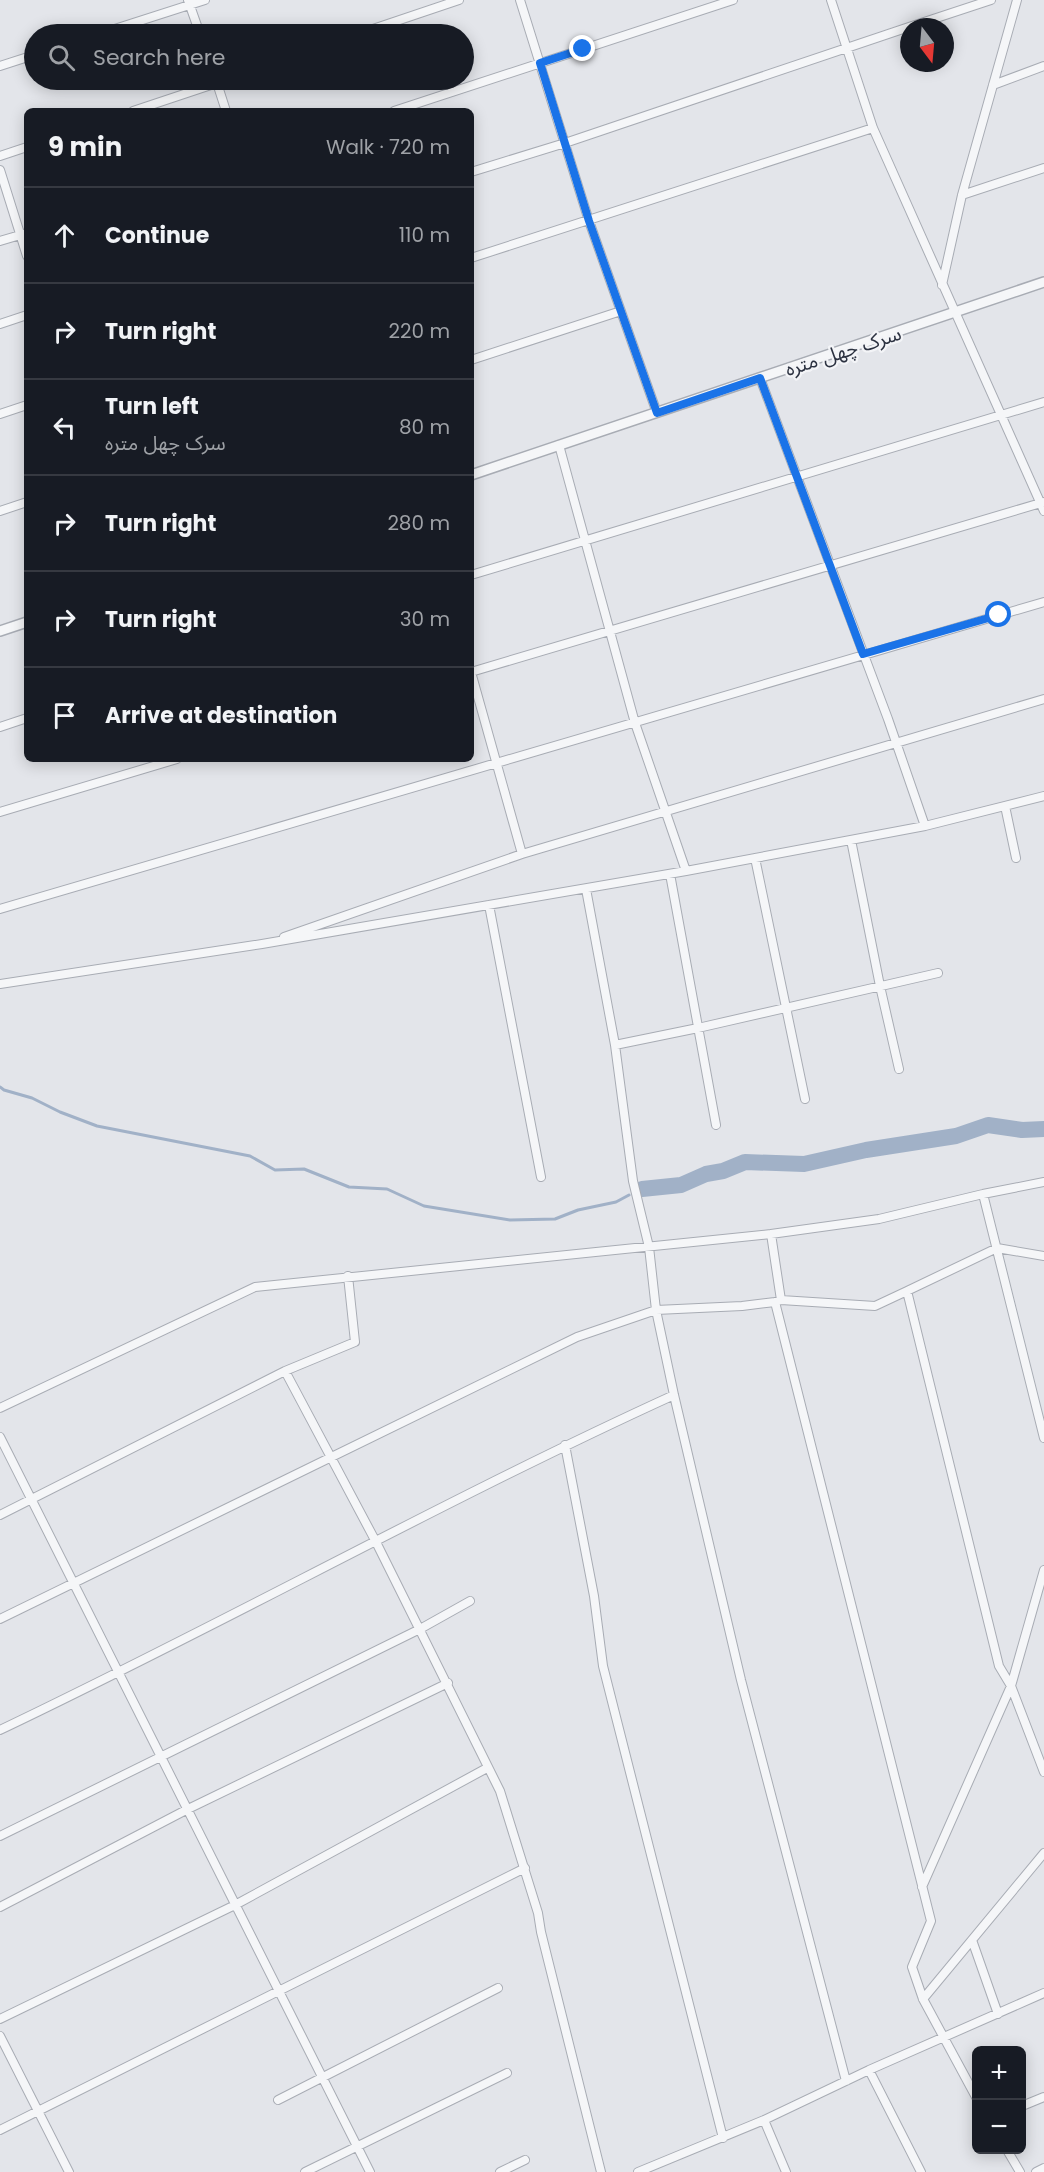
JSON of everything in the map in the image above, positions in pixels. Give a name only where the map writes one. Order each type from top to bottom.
[{"type":"street","points":[[128,24],[189,3],[205,0]]},
{"type":"street","points":[[388,24],[459,0]]},
{"type":"street","points":[[520,0],[589,221],[657,413]]},
{"type":"street","points":[[474,85],[733,0]]},
{"type":"street","points":[[474,671],[830,565],[1043,505],[873,128],[831,0]]},
{"type":"street","points":[[936,18],[991,0]]},
{"type":"street","points":[[942,285],[962,195],[1017,0]]},
{"type":"street","points":[[189,3],[196,24]]},
{"type":"street","points":[[474,171],[565,143],[900,30]]},
{"type":"street","points":[[0,66],[24,58]]},
{"type":"street","points":[[993,85],[1044,66]]},
{"type":"street","points":[[141,108],[192,90]]},
{"type":"street","points":[[220,90],[225,108]]},
{"type":"street","points":[[403,108],[458,90]]},
{"type":"street","points":[[474,257],[873,128]]},
{"type":"street","points":[[0,156],[24,148]]},
{"type":"street","points":[[962,195],[1044,168]]},
{"type":"street","points":[[0,170],[24,234],[0,241]]},
{"type":"street","name":"سرک چهل متره","points":[[474,474],[1044,282]]},
{"type":"street","points":[[474,359],[621,311]]},
{"type":"street","points":[[0,324],[24,316]]},
{"type":"street","points":[[760,378],[925,826]]},
{"type":"street","points":[[474,574],[1044,402]]},
{"type":"street","points":[[0,414],[24,406]]},
{"type":"street","points":[[560,445],[635,723],[686,872]]},
{"type":"street","points":[[0,511],[24,503]]},
{"type":"street","points":[[0,909],[1044,602]]},
{"type":"street","points":[[0,631],[24,623]]},
{"type":"street","points":[[474,682],[522,854]]},
{"type":"street","points":[[262,944],[522,854],[1044,699]]},
{"type":"street","points":[[0,727],[24,719]]},
{"type":"street","points":[[0,812],[167,762]]},
{"type":"street","points":[[0,984],[262,944],[686,872],[925,826],[1044,796]]},
{"type":"street","points":[[1005,806],[1016,858]]},
{"type":"street","points":[[851,840],[899,1069]]},
{"type":"street","points":[[755,858],[805,1099]]},
{"type":"street","points":[[670,874],[716,1125]]},
{"type":"street","points":[[586,888],[615,1045],[633,1181],[649,1247],[656,1310],[674,1395],[741,1680],[846,2081]]},
{"type":"street","points":[[489,905],[541,1177]]},
{"type":"street","points":[[615,1045],[938,973]]},
{"type":"street","points":[[0,1408],[255,1287],[649,1247],[879,1219],[1044,1182]]},
{"type":"street","points":[[984,1194],[1044,1438]]},
{"type":"street","points":[[771,1233],[778,1301],[930,1921],[912,1967],[922,1999],[972,2090]]},
{"type":"street","points":[[0,1619],[577,1337],[656,1310],[742,1306],[778,1301],[875,1306],[998,1248],[1044,1256]]},
{"type":"street","points":[[0,1515],[285,1371],[355,1342],[348,1276]]},
{"type":"street","points":[[907,1291],[999,1666],[1011,1686],[1044,1772]]},
{"type":"street","points":[[285,1371],[376,1542],[500,1791],[525,1868],[601,2172]]},
{"type":"street","points":[[0,1730],[119,1673],[565,1445],[674,1395]]},
{"type":"street","points":[[0,1437],[370,2172]]},
{"type":"street","points":[[565,1445],[594,1596],[603,1666],[723,2138]]},
{"type":"street","points":[[922,1887],[1011,1686],[1044,1570]]},
{"type":"street","points":[[0,1836],[420,1629],[470,1601]]},
{"type":"street","points":[[0,1907],[188,1809],[447,1683]]},
{"type":"street","points":[[0,2019],[236,1905],[487,1768]]},
{"type":"street","points":[[922,1999],[1044,1852]]},
{"type":"street","points":[[0,2130],[525,1868]]},
{"type":"street","points":[[972,1940],[998,2014]]},
{"type":"street","points":[[278,2100],[498,1988]]},
{"type":"street","points":[[638,2172],[649,2170],[764,2120],[869,2070],[944,2039],[1044,1993]]},
{"type":"street","points":[[0,2036],[69,2172]]},
{"type":"street","points":[[869,2070],[921,2172]]},
{"type":"street","points":[[305,2172],[507,2073]]},
{"type":"street","points":[[1026,2104],[1044,2097]]},
{"type":"street","points":[[764,2120],[786,2172]]},
{"type":"street","points":[[1009,2154],[1020,2172]]},
{"type":"street","points":[[500,2172],[525,2160]]},
{"type":"street","points":[[1036,2172],[1044,2168]]},
{"type":"waterway","points":[[0,1087],[97,1126],[250,1156],[275,1170],[304,1169],[349,1187],[387,1189],[424,1206],[510,1220],[555,1219],[578,1210],[616,1202],[629,1195]]},
{"type":"waterway","points":[[642,1189],[681,1185],[706,1174],[723,1171],[745,1162],[804,1164],[866,1150],[956,1136],[988,1125],[1022,1130],[1044,1129]]},
{"type":"route","points":[[583,49],[540,63],[589,221],[657,413],[760,378],[863,654],[999,615]]}]
